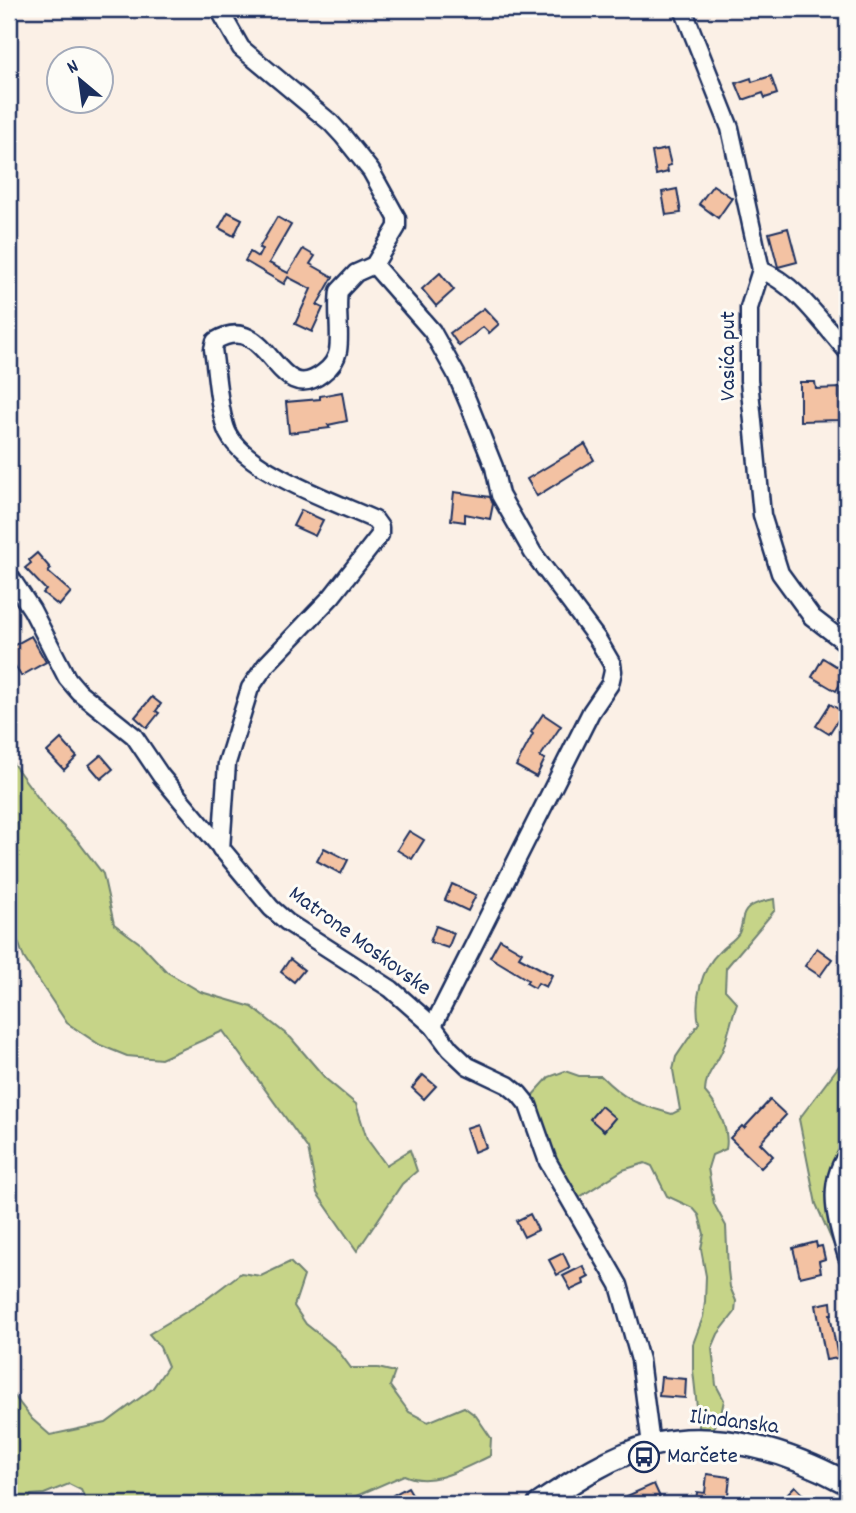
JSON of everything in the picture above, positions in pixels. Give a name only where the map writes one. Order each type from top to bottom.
[{"type":"street","points":[[219,9],[241,48],[331,123],[371,171],[397,218],[397,227],[374,265],[356,273],[339,292],[338,351],[335,361],[313,380],[305,383],[292,381],[249,336],[225,335],[215,341],[213,349],[226,429],[234,444],[264,470],[375,520],[380,527],[380,535],[332,596],[265,666],[250,688],[227,763],[221,849]]},
{"type":"street","name":"Vasića put","points":[[682,9],[730,128],[761,270],[750,308],[749,380],[762,515],[780,573],[812,617],[847,644]]},
{"type":"street","points":[[374,265],[432,331],[468,402],[494,467],[500,495],[533,553],[598,640],[614,671],[610,684],[591,712],[433,1026]]},
{"type":"street","points":[[761,270],[777,277],[792,290],[847,351]]},
{"type":"street","name":"Matrone Moskovske","points":[[9,575],[32,610],[67,678],[79,692],[134,736],[161,776],[271,908],[287,922],[391,989],[433,1026],[450,1049],[468,1066],[508,1085],[519,1094],[527,1105],[548,1161],[619,1285],[640,1360],[651,1445]]},
{"type":"street","points":[[847,1155],[839,1166],[835,1184],[836,1222],[847,1257]]},
{"type":"street","name":"Ilindanska","points":[[538,1504],[601,1467],[651,1445],[698,1440],[773,1451],[817,1467],[847,1483]]},
{"type":"green space","points":[[9,758],[47,810],[77,840],[103,874],[114,924],[141,944],[167,972],[201,992],[252,1007],[291,1038],[326,1079],[356,1104],[367,1139],[386,1165],[410,1150],[417,1171],[402,1184],[357,1251],[317,1193],[308,1149],[223,1031],[161,1059],[127,1056],[100,1045],[67,1023],[24,958],[10,919]]},
{"type":"green space","points":[[774,899],[775,910],[726,968],[725,990],[737,1003],[724,1046],[709,1074],[705,1092],[718,1111],[726,1134],[726,1149],[712,1155],[708,1168],[714,1204],[726,1226],[730,1287],[736,1301],[735,1312],[718,1334],[712,1348],[716,1385],[724,1400],[722,1410],[711,1432],[700,1435],[693,1344],[703,1317],[706,1276],[701,1249],[704,1234],[699,1215],[693,1208],[667,1196],[652,1166],[645,1163],[623,1170],[578,1198],[557,1161],[531,1097],[549,1077],[565,1071],[579,1076],[601,1076],[626,1097],[650,1108],[672,1114],[680,1110],[673,1070],[676,1057],[699,1023],[697,1005],[703,976],[713,959],[739,933],[745,912],[755,904]]},
{"type":"green space","points":[[845,1058],[847,1275],[816,1204],[799,1119]]},
{"type":"green space","points":[[290,1262],[304,1276],[294,1306],[306,1324],[336,1348],[351,1368],[378,1368],[395,1372],[390,1386],[409,1412],[428,1422],[464,1407],[476,1416],[491,1438],[490,1456],[437,1478],[404,1475],[338,1504],[88,1504],[81,1490],[69,1484],[44,1494],[31,1495],[27,1504],[9,1504],[9,1396],[15,1397],[32,1419],[50,1435],[106,1423],[152,1389],[168,1366],[160,1347],[149,1334],[204,1301],[241,1273],[261,1276]]},
{"type":"building","points":[[771,76],[777,94],[765,98],[763,93],[743,100],[736,83],[751,78],[752,82]]},
{"type":"building","points":[[667,149],[671,165],[667,166],[668,172],[656,175],[652,152]]},
{"type":"building","points":[[713,185],[732,198],[718,218],[699,204]]},
{"type":"building","points":[[677,189],[681,213],[666,215],[662,192]]},
{"type":"building","points":[[228,212],[242,219],[234,236],[219,228]]},
{"type":"building","points":[[277,217],[291,225],[269,263],[288,273],[303,249],[315,256],[310,264],[333,277],[317,305],[323,308],[312,332],[295,324],[311,289],[288,277],[284,284],[245,261],[250,252],[258,257],[262,249],[259,248]]},
{"type":"building","points":[[788,228],[797,262],[778,267],[769,233]]},
{"type":"building","points":[[440,273],[454,290],[436,306],[422,289]]},
{"type":"building","points":[[484,308],[499,324],[489,333],[483,327],[459,346],[450,333]]},
{"type":"building","points":[[800,382],[815,382],[816,389],[841,388],[841,420],[800,421]]},
{"type":"building","points":[[342,392],[347,421],[328,425],[330,428],[289,433],[286,402],[320,399],[320,396]]},
{"type":"building","points":[[585,444],[594,460],[537,496],[527,479]]},
{"type":"building","points":[[454,492],[490,497],[493,504],[490,519],[465,514],[465,522],[451,520]]},
{"type":"building","points":[[301,510],[323,520],[315,536],[293,526]]},
{"type":"building","points":[[37,553],[51,569],[48,572],[71,592],[59,606],[43,593],[46,590],[25,568]]},
{"type":"building","points":[[31,636],[46,662],[21,676],[9,656],[9,648]]},
{"type":"building","points":[[823,658],[847,673],[836,691],[812,677]]},
{"type":"building","points":[[152,697],[161,704],[156,711],[159,713],[147,728],[135,717]]},
{"type":"building","points":[[830,704],[843,712],[829,734],[816,726]]},
{"type":"building","points":[[543,714],[561,726],[540,757],[545,759],[536,777],[516,766],[533,734],[531,732]]},
{"type":"building","points":[[61,739],[77,757],[64,770],[47,752]]},
{"type":"building","points":[[101,755],[113,769],[101,779],[89,765]]},
{"type":"building","points":[[409,831],[424,840],[412,859],[397,850]]},
{"type":"building","points":[[324,848],[348,860],[341,874],[317,861]]},
{"type":"building","points":[[452,884],[476,895],[468,911],[445,900]]},
{"type":"building","points":[[436,926],[454,933],[448,948],[430,942]]},
{"type":"building","points":[[500,939],[522,952],[519,957],[552,975],[546,987],[538,983],[535,988],[526,983],[528,980],[490,957]]},
{"type":"building","points":[[817,948],[832,959],[820,976],[805,966]]},
{"type":"building","points":[[290,959],[304,970],[294,982],[281,972]]},
{"type":"building","points":[[423,1075],[436,1086],[424,1099],[412,1088]]},
{"type":"building","points":[[770,1100],[786,1115],[760,1143],[773,1156],[761,1168],[730,1138],[742,1126],[744,1128]]},
{"type":"building","points":[[601,1106],[615,1118],[604,1131],[590,1119]]},
{"type":"building","points":[[478,1124],[486,1147],[474,1152],[466,1128]]},
{"type":"building","points":[[530,1214],[538,1230],[524,1237],[516,1221]]},
{"type":"building","points":[[816,1242],[817,1247],[822,1246],[825,1259],[819,1261],[821,1272],[800,1277],[793,1248]]},
{"type":"building","points":[[563,1253],[570,1268],[557,1275],[549,1260]]},
{"type":"building","points":[[583,1266],[589,1277],[583,1280],[584,1284],[571,1290],[563,1276]]},
{"type":"building","points":[[831,1302],[830,1314],[838,1358],[826,1360],[816,1305]]},
{"type":"building","points":[[661,1377],[686,1379],[685,1398],[659,1396]]},
{"type":"building","points":[[707,1474],[730,1477],[727,1504],[696,1502],[697,1492],[705,1493]]},
{"type":"building","points":[[654,1484],[663,1504],[631,1504],[627,1496]]},
{"type":"building","points":[[795,1486],[813,1504],[777,1504]]},
{"type":"building","points":[[408,1487],[418,1504],[399,1504],[393,1495]]},
{"type":"place","name":"Marčete","points":[[644,1457]]}]
